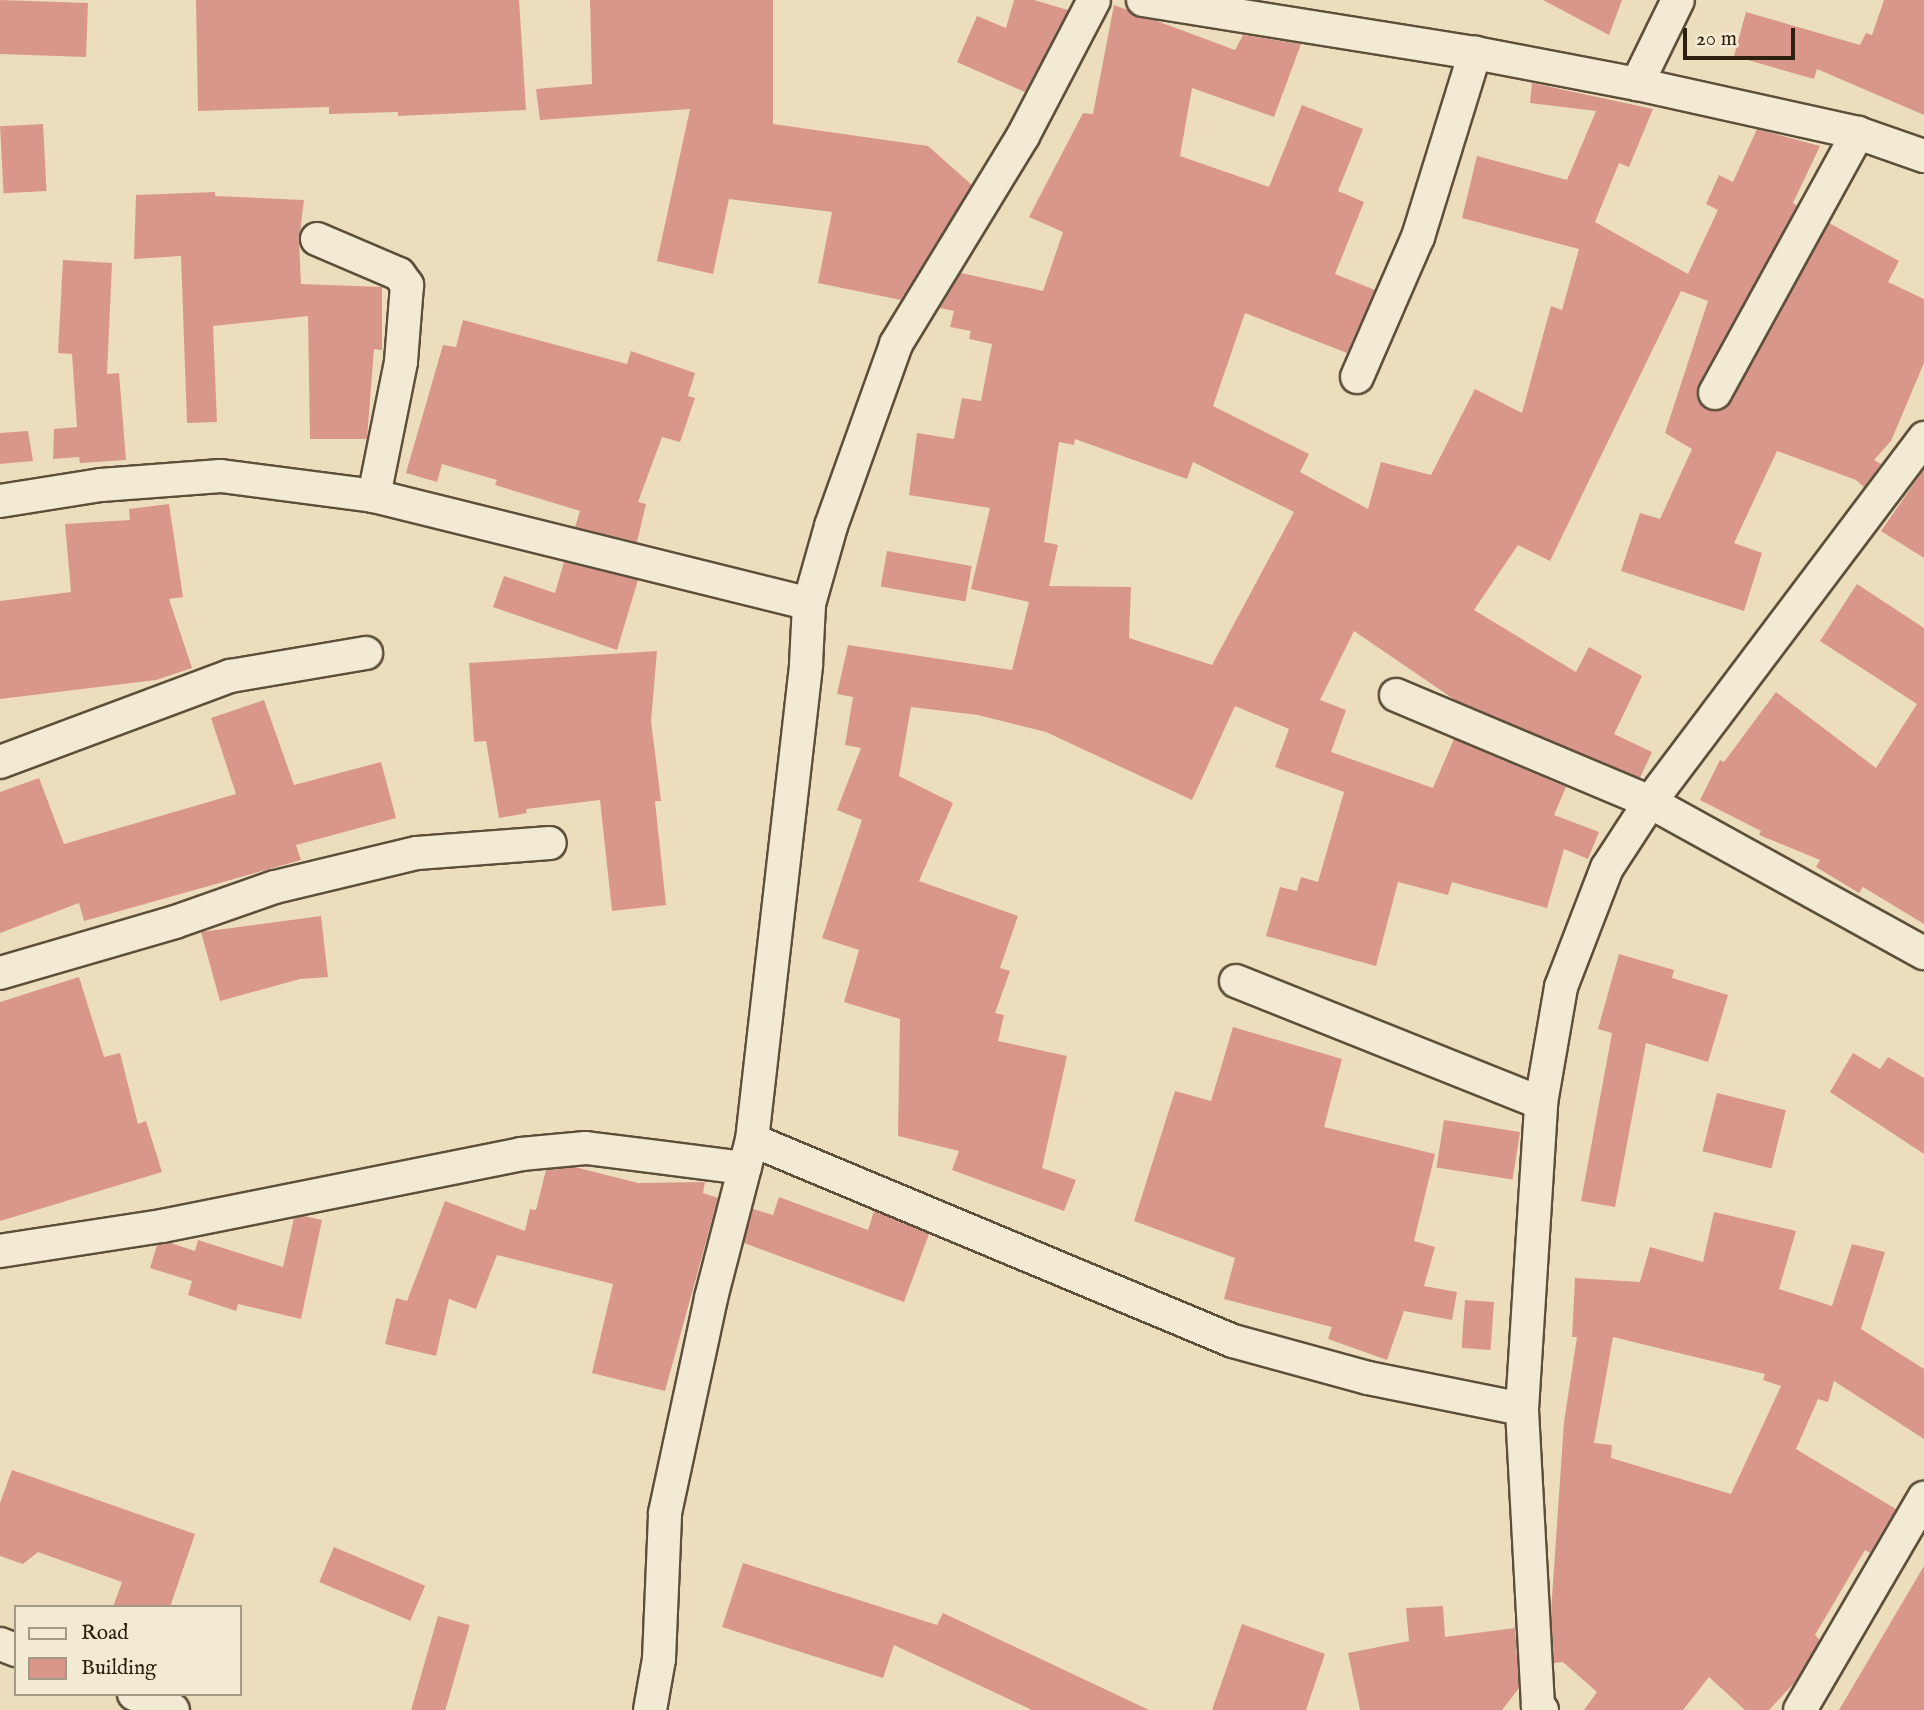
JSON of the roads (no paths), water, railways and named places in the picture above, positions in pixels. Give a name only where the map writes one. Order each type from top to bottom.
[{"type":"street","points":[[650,1710],[659,1659],[665,1513],[711,1298],[749,1154],[805,677],[809,604],[831,526],[897,344],[1023,136],[1094,0]]},
{"type":"street","points":[[1143,0],[1184,3],[1637,84],[1858,133],[1924,156]]},
{"type":"street","points":[[1637,84],[1678,0]]},
{"type":"street","points":[[1357,377],[1418,237],[1475,53]]},
{"type":"street","points":[[1715,393],[1858,133]]},
{"type":"street","points":[[317,239],[399,274],[407,285],[401,362],[374,496]]},
{"type":"street","points":[[1538,1709],[1522,1409],[1541,1103],[1561,987],[1607,868],[1650,802],[1924,438]]},
{"type":"street","points":[[0,501],[101,485],[221,476],[374,496],[809,604]]},
{"type":"street","points":[[0,762],[230,676],[366,653]]},
{"type":"street","points":[[1396,695],[1650,802],[1924,953]]},
{"type":"street","points":[[0,972],[175,922],[275,887],[417,853],[550,843]]},
{"type":"street","points":[[1236,981],[1541,1103]]},
{"type":"street","points":[[0,1251],[162,1226],[520,1154],[586,1148],[749,1154],[1233,1341],[1368,1378],[1522,1409]]},
{"type":"street","points":[[1800,1710],[1924,1498]]},
{"type":"street","points":[[139,1696],[173,1710]]}]
